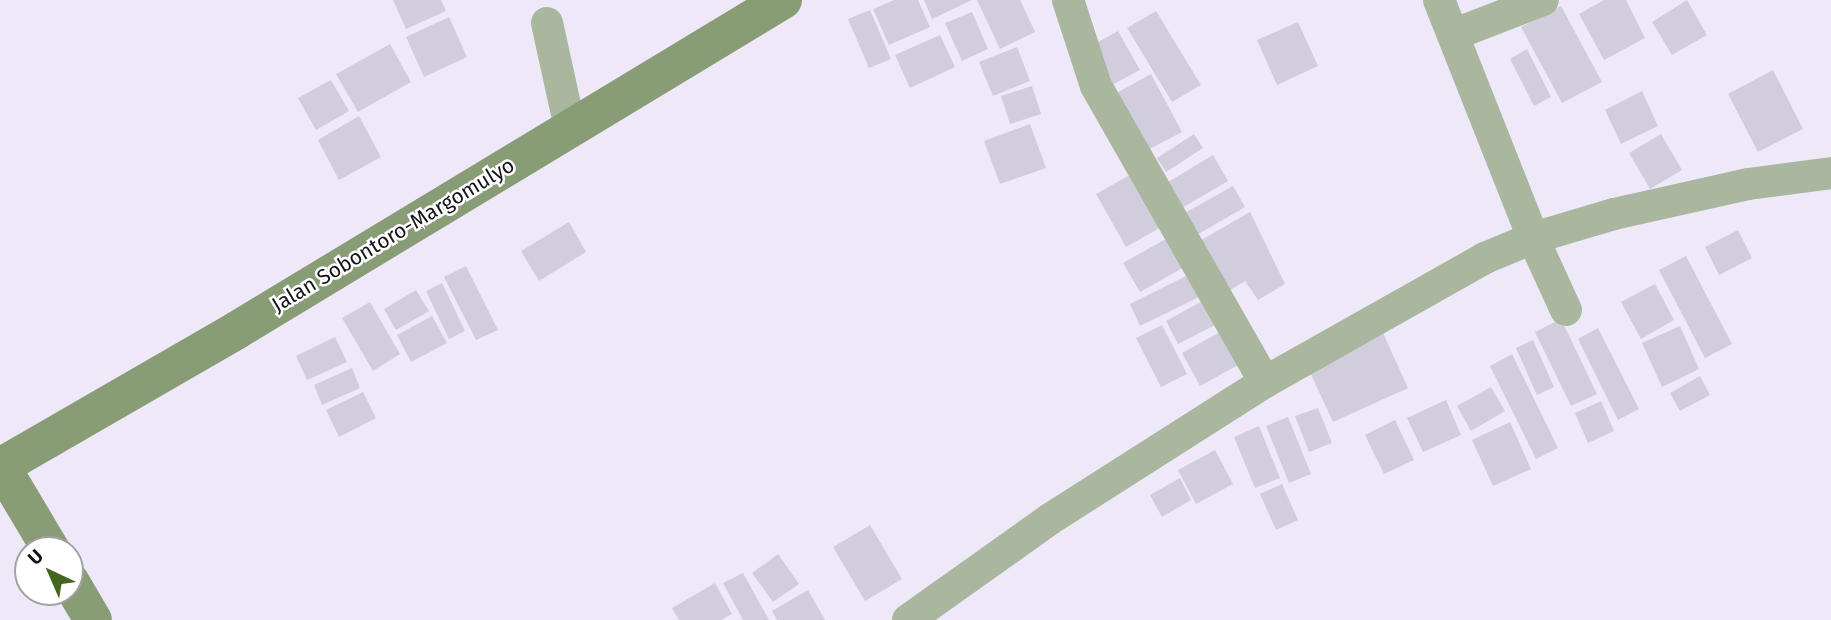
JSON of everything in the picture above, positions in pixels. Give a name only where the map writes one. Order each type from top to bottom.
[{"type":"street","name":"Jalan Sobontoro-Margomulyo","points":[[10,460],[237,330],[783,0]]},
{"type":"street","points":[[1068,0],[1096,86],[1265,382]]},
{"type":"street","points":[[1439,0],[1455,34],[1533,238],[1566,310]]},
{"type":"street","points":[[1455,34],[1543,0]]},
{"type":"street","points":[[547,23],[570,128]]},
{"type":"street","points":[[908,620],[1050,519],[1265,382],[1485,258],[1533,238],[1614,214],[1748,184],[1831,173]]},
{"type":"street","points":[[10,460],[45,536]]},
{"type":"street","points":[[84,605],[93,620]]},
{"type":"building","points":[[393,0],[441,0],[446,11],[406,29]]},
{"type":"building","points":[[894,0],[918,0],[930,27],[889,45],[873,9]]},
{"type":"building","points":[[924,0],[972,0],[932,19]]},
{"type":"building","points":[[977,0],[1020,0],[1035,32],[1000,49]]},
{"type":"building","points":[[1604,0],[1626,0],[1645,38],[1604,60],[1579,14]]},
{"type":"building","points":[[1687,0],[1707,35],[1672,55],[1652,22]]},
{"type":"building","points":[[1561,6],[1602,82],[1562,103],[1521,27]]},
{"type":"building","points":[[870,10],[891,59],[869,68],[848,19]]},
{"type":"building","points":[[1156,11],[1201,85],[1172,102],[1127,28]]},
{"type":"building","points":[[972,12],[988,49],[962,61],[945,23]]},
{"type":"building","points":[[449,17],[467,57],[424,77],[406,37]]},
{"type":"building","points":[[1298,22],[1318,66],[1277,85],[1257,40]]},
{"type":"building","points":[[1118,31],[1140,70],[1108,87],[1087,48]]},
{"type":"building","points":[[940,35],[955,67],[910,88],[895,55]]},
{"type":"building","points":[[390,44],[411,82],[358,112],[336,74]]},
{"type":"building","points":[[1017,47],[1030,81],[993,96],[979,62]]},
{"type":"building","points":[[1527,49],[1551,97],[1534,106],[1510,59]]},
{"type":"building","points":[[1773,70],[1803,129],[1758,152],[1728,94]]},
{"type":"building","points":[[1151,74],[1182,132],[1142,153],[1111,96]]},
{"type":"building","points":[[331,80],[349,111],[316,130],[298,98]]},
{"type":"building","points":[[1032,86],[1041,114],[1010,124],[1001,96]]},
{"type":"building","points":[[1642,91],[1658,126],[1621,144],[1605,110]]},
{"type":"building","points":[[359,116],[381,157],[339,180],[318,140]]},
{"type":"building","points":[[1030,124],[1046,168],[1000,184],[984,141]]},
{"type":"building","points":[[1194,134],[1203,148],[1166,172],[1157,158]]},
{"type":"building","points":[[1661,134],[1682,170],[1650,189],[1629,153]]},
{"type":"building","points":[[1213,155],[1228,181],[1180,209],[1165,184]]},
{"type":"building","points":[[1135,172],[1165,225],[1126,247],[1096,194]]},
{"type":"building","points":[[1233,186],[1245,207],[1195,236],[1183,214]]},
{"type":"building","points":[[1250,212],[1285,284],[1258,300],[1245,281],[1221,296],[1198,242]]},
{"type":"building","points":[[569,222],[586,252],[539,281],[521,251]]},
{"type":"building","points":[[1738,230],[1752,258],[1719,275],[1705,247]]},
{"type":"building","points":[[1171,236],[1188,265],[1140,292],[1123,263]]},
{"type":"building","points":[[1686,256],[1732,344],[1705,358],[1659,270]]},
{"type":"building","points":[[466,266],[498,330],[476,340],[444,277]]},
{"type":"building","points":[[1190,274],[1201,296],[1140,326],[1130,304]]},
{"type":"building","points":[[442,283],[465,331],[449,339],[426,291]]},
{"type":"building","points":[[1655,284],[1674,320],[1641,339],[1621,302]]},
{"type":"building","points":[[416,290],[429,311],[396,330],[384,309]]},
{"type":"building","points":[[1206,299],[1219,323],[1178,344],[1166,321]]},
{"type":"building","points":[[370,302],[400,354],[373,371],[342,318]]},
{"type":"building","points":[[432,316],[447,343],[411,362],[397,335]]},
{"type":"building","points":[[1561,319],[1597,394],[1571,406],[1535,332]]},
{"type":"building","points":[[1162,325],[1187,374],[1161,387],[1136,338]]},
{"type":"building","points":[[1680,326],[1699,369],[1662,387],[1642,343]]},
{"type":"building","points":[[1598,328],[1639,409],[1618,420],[1578,339]]},
{"type":"building","points":[[1220,332],[1238,365],[1200,386],[1182,353]]},
{"type":"building","points":[[1383,333],[1408,388],[1333,422],[1308,368]]},
{"type":"building","points":[[335,337],[347,362],[307,380],[296,356]]},
{"type":"building","points":[[1533,340],[1554,387],[1537,395],[1516,348]]},
{"type":"building","points":[[1512,354],[1558,448],[1536,459],[1490,366]]},
{"type":"building","points":[[352,368],[360,388],[322,405],[314,385]]},
{"type":"building","points":[[1700,376],[1710,395],[1680,411],[1670,393]]},
{"type":"building","points":[[1491,387],[1505,411],[1471,431],[1457,406]]},
{"type":"building","points":[[363,392],[376,418],[339,437],[326,410]]},
{"type":"building","points":[[1446,400],[1461,435],[1423,452],[1407,418]]},
{"type":"building","points":[[1601,401],[1614,431],[1588,443],[1575,413]]},
{"type":"building","points":[[1318,408],[1332,443],[1309,452],[1295,416]]},
{"type":"building","points":[[1288,417],[1311,474],[1289,483],[1266,426]]},
{"type":"building","points":[[1395,420],[1414,460],[1384,474],[1365,435]]},
{"type":"building","points":[[1510,422],[1531,469],[1493,486],[1472,440]]},
{"type":"building","points":[[1259,426],[1280,478],[1255,488],[1234,437]]},
{"type":"building","points":[[1215,450],[1233,484],[1196,504],[1178,470]]},
{"type":"building","points":[[1180,478],[1191,500],[1162,517],[1150,495]]},
{"type":"building","points":[[1282,484],[1298,520],[1276,530],[1260,494]]},
{"type":"building","points":[[870,525],[902,579],[865,601],[833,547]]},
{"type":"building","points":[[778,554],[799,584],[773,602],[752,573]]},
{"type":"building","points":[[743,573],[769,620],[743,620],[723,583]]},
{"type":"building","points":[[715,583],[732,614],[721,620],[679,620],[672,608]]},
{"type":"building","points":[[808,590],[825,620],[777,620],[772,611]]}]
